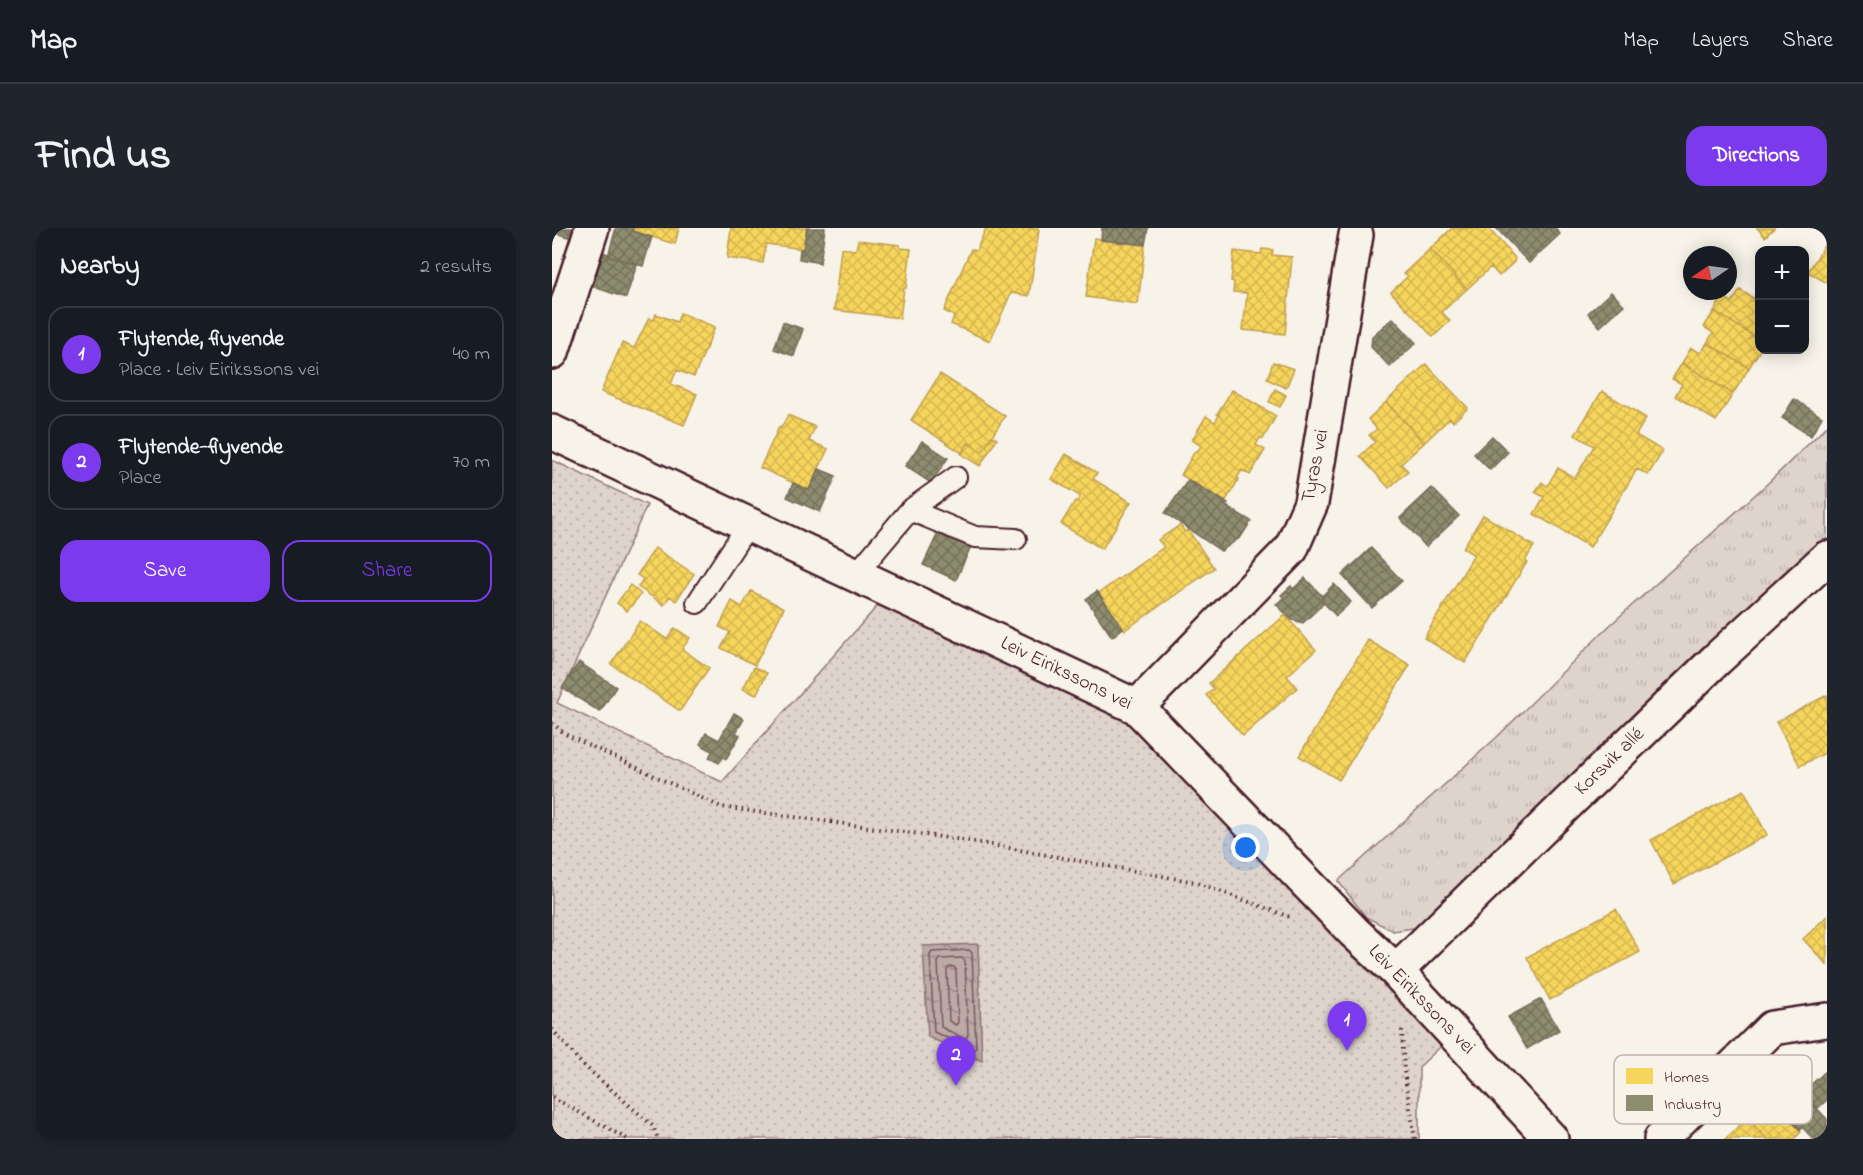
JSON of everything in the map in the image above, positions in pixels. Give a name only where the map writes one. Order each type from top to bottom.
[{"type":"street","points":[[552,352],[592,228]]},
{"type":"street","name":"Tyras vei","points":[[1137,707],[1291,549],[1311,502],[1358,230]]},
{"type":"street","name":"Leiv Eirikssons vei","points":[[552,432],[1137,707],[1346,923],[1396,971],[1551,1139]]},
{"type":"street","name":"Korsvik allé","points":[[1396,971],[1717,659],[1827,558]]},
{"type":"street","points":[[1745,1055],[1772,1028],[1827,1020]]},
{"type":"street","points":[[1661,1139],[1676,1124]]},
{"type":"lane","points":[[856,574],[910,510],[956,477]]},
{"type":"lane","points":[[910,510],[975,537],[1016,538]]},
{"type":"lane","points":[[697,603],[748,525]]},
{"type":"path","points":[[552,723],[565,734],[721,807],[970,841],[1196,882],[1300,921]]},
{"type":"path","points":[[1415,1139],[1404,1071],[1402,1028],[1419,996]]},
{"type":"path","points":[[552,1029],[581,1063],[653,1126],[658,1139]]},
{"type":"path","points":[[552,1097],[627,1139]]},
{"type":"green space","points":[[1827,426],[1827,542],[1444,907],[1420,927],[1393,931],[1366,917],[1338,881],[1496,738],[1608,627],[1767,484]]},
{"type":"green space","points":[[552,460],[647,505],[557,703],[722,782],[880,603],[1135,718],[1454,1034],[1419,1067],[1419,1139],[552,1139]]},
{"type":"water","points":[[978,944],[982,1061],[928,1037],[923,946]]},
{"type":"building: Homes","points":[[633,228],[679,228],[675,244],[632,231]]},
{"type":"building: Homes","points":[[731,228],[807,228],[803,249],[766,244],[763,263],[727,258]]},
{"type":"building: Homes","points":[[986,228],[1038,228],[1039,230],[1029,296],[1011,293],[990,341],[951,324],[954,316],[944,311],[971,249],[976,251]]},
{"type":"building: Homes","points":[[1452,228],[1459,230],[1461,228],[1488,228],[1515,258],[1514,262],[1499,276],[1491,267],[1467,289],[1430,249]]},
{"type":"building: Homes","points":[[1757,228],[1774,228],[1765,237]]},
{"type":"building: Homes","points":[[1094,238],[1145,245],[1138,304],[1086,297]]},
{"type":"building: Homes","points":[[858,240],[900,245],[900,248],[911,249],[900,318],[834,310],[841,248],[856,250]]},
{"type":"building: Homes","points":[[1827,241],[1827,283],[1809,273]]},
{"type":"building: Homes","points":[[1262,249],[1273,250],[1272,255],[1292,257],[1285,334],[1243,330],[1247,293],[1233,292],[1234,282],[1231,281],[1234,251],[1261,254]]},
{"type":"building: Homes","points":[[1430,249],[1467,289],[1442,312],[1450,321],[1433,337],[1391,292],[1408,276],[1404,273]]},
{"type":"building: Homes","points":[[1740,290],[1755,299],[1755,337],[1714,311],[1721,300],[1732,302],[1737,300]]},
{"type":"building: Homes","points":[[1714,311],[1755,337],[1755,354],[1758,354],[1749,368],[1707,343],[1713,333],[1704,327]]},
{"type":"building: Homes","points":[[680,313],[715,327],[694,377],[677,370],[671,384],[697,394],[684,425],[601,392],[622,343],[634,348],[649,318],[654,320],[656,314],[677,322]]},
{"type":"building: Homes","points":[[1707,343],[1749,368],[1733,394],[1682,363],[1691,348],[1701,353]]},
{"type":"building: Homes","points":[[1273,362],[1294,369],[1286,388],[1267,379]]},
{"type":"building: Homes","points":[[1682,363],[1733,394],[1716,421],[1675,396],[1682,384],[1672,379]]},
{"type":"building: Homes","points":[[1426,364],[1468,408],[1453,422],[1450,418],[1424,443],[1386,402]]},
{"type":"building: Homes","points":[[940,374],[1005,416],[982,452],[968,443],[962,453],[911,420]]},
{"type":"building: Homes","points":[[1275,389],[1286,395],[1280,407],[1269,402]]},
{"type":"building: Homes","points":[[1232,390],[1276,416],[1263,439],[1260,438],[1256,445],[1265,450],[1250,475],[1242,470],[1225,502],[1181,475],[1195,451],[1197,452],[1201,446],[1192,440],[1206,416],[1215,422],[1219,415],[1217,414]]},
{"type":"building: Homes","points":[[1602,391],[1646,418],[1636,435],[1663,451],[1648,475],[1637,469],[1590,547],[1534,514],[1544,497],[1535,492],[1542,482],[1547,486],[1558,468],[1575,478],[1594,446],[1575,435]]},
{"type":"building: Homes","points":[[1386,402],[1424,443],[1401,464],[1408,471],[1389,488],[1360,456],[1375,442],[1369,435],[1377,429],[1368,419]]},
{"type":"building: Homes","points":[[788,415],[815,427],[809,441],[828,449],[809,490],[760,468],[779,427],[781,428]]},
{"type":"building: Homes","points":[[992,436],[997,439],[980,466],[961,454],[968,443],[982,452]]},
{"type":"building: Homes","points":[[1066,454],[1097,473],[1093,479],[1131,502],[1102,549],[1061,524],[1080,496],[1051,479]]},
{"type":"building: Homes","points":[[1483,515],[1534,546],[1525,561],[1527,562],[1465,663],[1424,638],[1474,555],[1463,548]]},
{"type":"building: Homes","points":[[1180,525],[1185,532],[1188,530],[1214,568],[1125,630],[1099,593],[1164,547],[1158,540]]},
{"type":"building: Homes","points":[[655,548],[694,574],[676,601],[670,596],[664,605],[638,587],[643,579],[637,575]]},
{"type":"building: Homes","points":[[630,585],[641,594],[627,611],[617,603]]},
{"type":"building: Homes","points":[[751,591],[784,608],[755,665],[721,648],[730,632],[719,627],[732,601],[742,607]]},
{"type":"building: Homes","points":[[1285,615],[1316,650],[1287,676],[1297,688],[1243,736],[1206,695],[1214,689],[1209,683]]},
{"type":"building: Homes","points":[[640,621],[667,639],[675,628],[690,638],[682,649],[709,668],[680,711],[611,664]]},
{"type":"building: Homes","points":[[1368,640],[1410,665],[1339,780],[1299,756]]},
{"type":"building: Homes","points":[[754,667],[767,673],[756,695],[743,689]]},
{"type":"building: Homes","points":[[1827,695],[1827,752],[1800,766],[1776,722]]},
{"type":"building: Homes","points":[[1744,790],[1767,835],[1674,884],[1651,840]]},
{"type":"building: Homes","points":[[1616,909],[1640,952],[1550,1000],[1527,957]]},
{"type":"building: Homes","points":[[1827,916],[1827,965],[1803,939]]},
{"type":"building: Homes","points":[[1741,1124],[1753,1124],[1767,1139],[1725,1139]]},
{"type":"building: Homes","points":[[1753,1124],[1794,1124],[1801,1132],[1794,1139],[1767,1139]]},
{"type":"building: Industry","points":[[552,228],[571,228],[568,237],[552,232]]},
{"type":"building: Industry","points":[[616,228],[633,228],[632,231],[652,237],[643,266],[608,256]]},
{"type":"building: Industry","points":[[807,228],[825,228],[820,263],[799,259]]},
{"type":"building: Industry","points":[[1102,228],[1148,228],[1145,245],[1101,240]]},
{"type":"building: Industry","points":[[1496,228],[1555,228],[1560,234],[1529,263]]},
{"type":"building: Industry","points":[[603,252],[608,256],[637,264],[626,298],[591,286]]},
{"type":"building: Industry","points":[[1611,292],[1624,305],[1600,327],[1588,313]]},
{"type":"building: Industry","points":[[1393,318],[1416,343],[1390,367],[1371,347],[1372,336]]},
{"type":"building: Industry","points":[[783,322],[803,329],[794,356],[774,349]]},
{"type":"building: Industry","points":[[1794,399],[1822,417],[1811,436],[1782,418]]},
{"type":"building: Industry","points":[[1492,436],[1508,452],[1490,470],[1474,454]]},
{"type":"building: Industry","points":[[922,441],[948,458],[931,483],[905,466]]},
{"type":"building: Industry","points":[[819,469],[836,476],[820,512],[787,497],[793,483],[809,490]]},
{"type":"building: Industry","points":[[1188,480],[1228,503],[1226,506],[1251,521],[1241,537],[1221,551],[1165,513]]},
{"type":"building: Industry","points":[[1432,488],[1459,516],[1426,547],[1400,518]]},
{"type":"building: Industry","points":[[939,531],[971,546],[956,580],[923,565]]},
{"type":"building: Industry","points":[[1371,548],[1402,581],[1372,608],[1342,575]]},
{"type":"building: Industry","points":[[1305,578],[1322,596],[1324,603],[1303,623],[1292,620],[1276,604],[1284,598],[1281,595],[1291,586],[1293,589]]},
{"type":"building: Industry","points":[[1334,584],[1351,602],[1336,616],[1324,603],[1322,596]]},
{"type":"building: Industry","points":[[1097,591],[1123,628],[1112,637],[1086,599]]},
{"type":"building: Industry","points":[[579,662],[616,687],[600,712],[562,688]]},
{"type":"building: Industry","points":[[734,713],[744,719],[736,733],[740,735],[726,759],[723,757],[719,763],[709,758],[712,751],[700,744],[706,733],[719,740]]},
{"type":"building: Industry","points":[[1541,999],[1559,1030],[1527,1049],[1508,1017]]},
{"type":"building: Industry","points":[[1827,1070],[1827,1100],[1818,1108],[1812,1102],[1812,1084]]},
{"type":"building: Industry","points":[[1812,1103],[1827,1119],[1827,1131],[1819,1139],[1813,1139],[1803,1128],[1800,1130],[1794,1124],[1812,1124]]},
{"type":"place","name":"Flytende, flyvende","points":[[1347,1051]]},
{"type":"place","name":"Flytende-flyvende","points":[[956,1086]]}]
